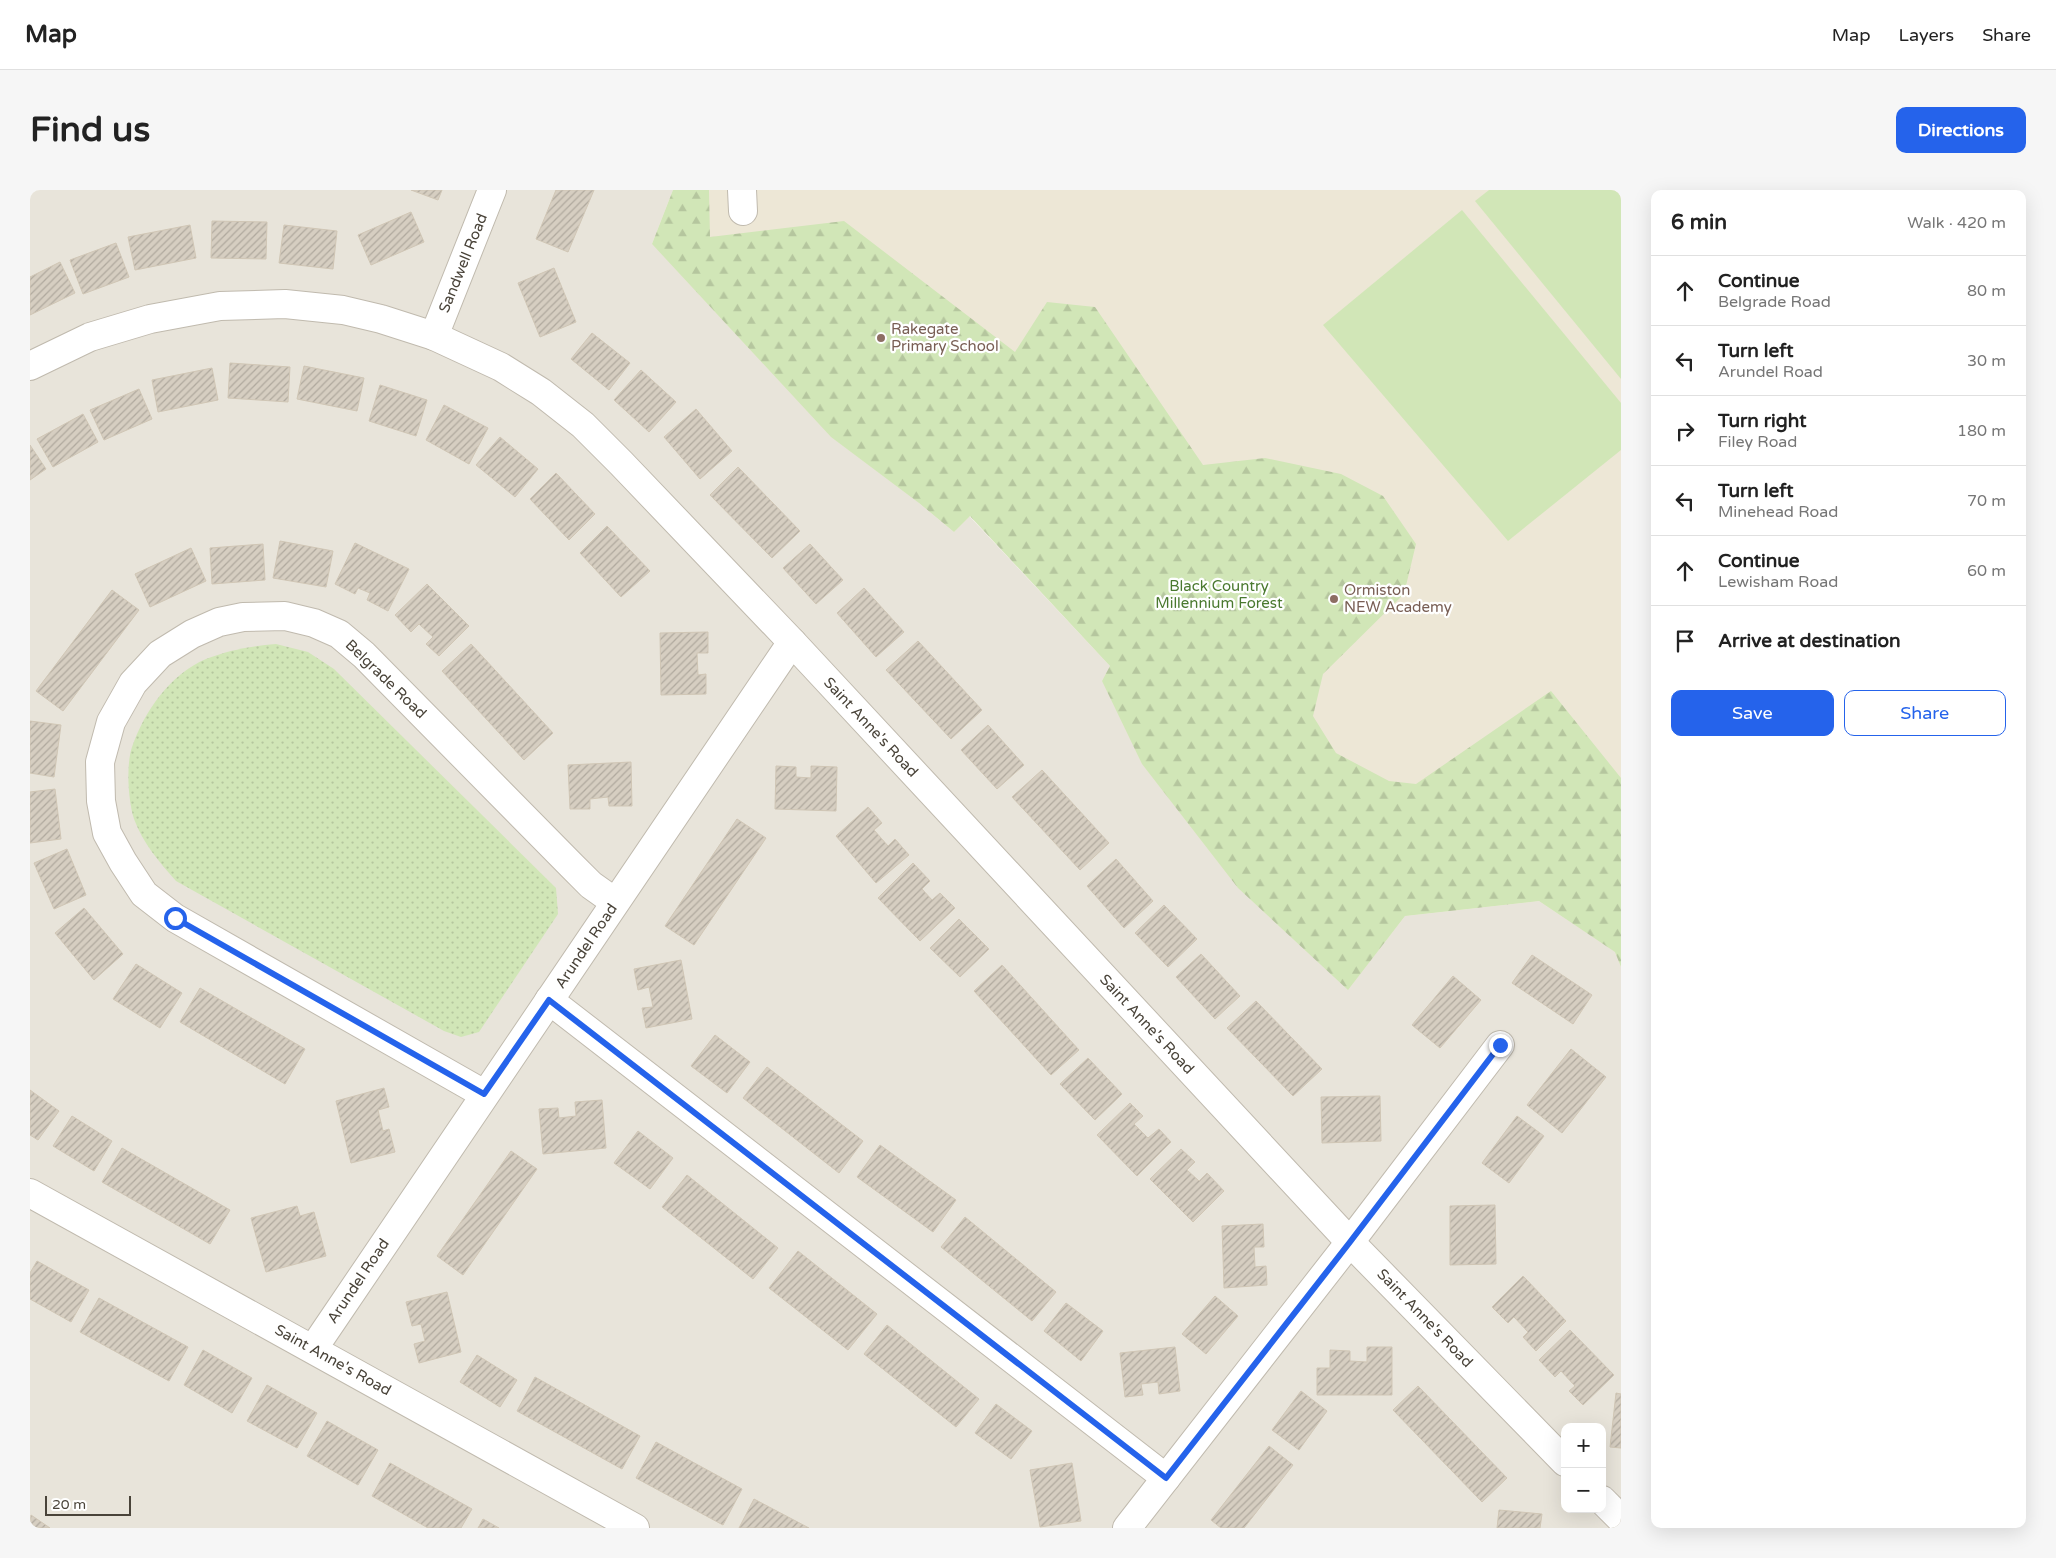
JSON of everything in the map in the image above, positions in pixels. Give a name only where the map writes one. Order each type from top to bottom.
[{"type":"street","name":"Sandwell Road","points":[[434,336],[492,190]]},
{"type":"street","name":"Saint Anne's Road","points":[[30,366],[90,337],[150,319],[220,306],[285,304],[343,310],[381,319],[434,336],[501,367],[541,392],[583,425],[792,642],[1350,1242],[1561,1458]]},
{"type":"street","name":"Belgrade Road","points":[[484,1094],[175,918],[144,894],[107,833],[101,801],[100,762],[111,722],[132,683],[160,654],[192,634],[219,622],[243,617],[285,616],[314,623],[339,634],[364,655],[591,885],[615,902]]},
{"type":"street","name":"Arundel Road","points":[[312,1349],[792,642]]},
{"type":"street","points":[[549,1000],[1166,1478]]},
{"type":"street","points":[[1127,1528],[1350,1242],[1500,1045]]},
{"type":"street","name":"Saint Anne's Road","points":[[30,1193],[635,1528]]},
{"type":"street","points":[[1606,1504],[1621,1519]]},
{"type":"shaded area","points":[[30,190],[673,190],[652,244],[919,503],[954,532],[969,516],[1111,667],[1102,681],[1348,989],[1405,916],[1539,901],[1616,952],[1621,967],[1621,1528],[30,1528]]},
{"type":"shaded area","name":"Ormiston NEW Academy","points":[[673,190],[1621,190],[1621,967],[1615,952],[1539,901],[1405,916],[1348,990],[1238,888],[1142,764],[1102,681],[1110,666],[970,516],[954,532],[919,503],[831,437],[652,244]]},
{"type":"green space","name":"Black Country Millennium Forest","points":[[673,190],[709,190],[710,237],[844,221],[1015,352],[1047,302],[1095,307],[1203,465],[1265,458],[1341,474],[1383,496],[1416,544],[1404,594],[1323,674],[1313,716],[1336,753],[1389,781],[1416,784],[1551,691],[1621,778],[1621,967],[1615,952],[1539,901],[1405,916],[1348,990],[1238,888],[1142,764],[1102,681],[1110,666],[970,516],[954,532],[919,503],[831,437],[652,244]]},
{"type":"green space","points":[[1489,190],[1621,190],[1621,379],[1475,201]]},
{"type":"green space","points":[[1462,210],[1621,403],[1621,450],[1508,541],[1323,325]]},
{"type":"green space","points":[[276,644],[308,652],[334,669],[556,888],[558,914],[479,1032],[461,1037],[444,1031],[176,881],[142,836],[134,819],[130,802],[128,783],[129,763],[137,734],[151,708],[170,684],[181,674],[206,659],[240,649]]},
{"type":"building","points":[[411,190],[442,190],[438,200]]},
{"type":"building","points":[[556,190],[594,190],[568,252],[536,239]]},
{"type":"building","points":[[411,212],[424,242],[371,265],[358,235]]},
{"type":"building","points":[[212,221],[267,222],[266,259],[211,258]]},
{"type":"building","points":[[190,225],[196,258],[135,270],[128,237]]},
{"type":"building","points":[[284,225],[337,231],[333,269],[279,263]]},
{"type":"building","points":[[116,243],[129,277],[83,294],[70,260]]},
{"type":"building","points":[[60,262],[75,293],[30,315],[30,277]]},
{"type":"building","points":[[554,268],[576,322],[540,337],[518,283]]},
{"type":"building","points":[[592,333],[630,363],[609,390],[571,359]]},
{"type":"building","points":[[230,363],[290,367],[288,402],[228,398]]},
{"type":"building","points":[[304,366],[364,378],[357,411],[297,399]]},
{"type":"building","points":[[212,368],[218,400],[158,412],[152,380]]},
{"type":"building","points":[[641,370],[676,402],[649,432],[614,400]]},
{"type":"building","points":[[380,385],[427,400],[416,436],[369,421]]},
{"type":"building","points":[[139,389],[152,419],[104,440],[90,410]]},
{"type":"building","points":[[444,405],[488,428],[469,464],[426,440]]},
{"type":"building","points":[[696,409],[732,451],[700,479],[664,437]]},
{"type":"building","points":[[83,414],[98,442],[53,467],[37,439]]},
{"type":"building","points":[[500,437],[538,469],[515,497],[476,465]]},
{"type":"building","points":[[30,445],[46,469],[30,480]]},
{"type":"building","points":[[738,467],[800,531],[772,558],[710,495]]},
{"type":"building","points":[[556,473],[595,514],[569,540],[530,499]]},
{"type":"building","points":[[607,526],[650,571],[621,597],[580,553]]},
{"type":"building","points":[[280,541],[333,551],[326,587],[273,578]]},
{"type":"building","points":[[355,543],[409,569],[388,611],[367,600],[370,593],[358,588],[355,594],[335,584]]},
{"type":"building","points":[[263,544],[265,580],[212,584],[210,548]]},
{"type":"building","points":[[810,544],[843,580],[816,604],[783,568]]},
{"type":"building","points":[[191,548],[206,581],[150,607],[135,574]]},
{"type":"building","points":[[427,584],[469,626],[439,656],[426,644],[433,637],[419,624],[411,632],[395,615]]},
{"type":"building","points":[[864,588],[904,632],[876,657],[837,613]]},
{"type":"building","points":[[112,590],[139,610],[63,711],[36,691]]},
{"type":"building","points":[[708,632],[708,653],[697,653],[698,675],[706,674],[706,694],[661,695],[660,633]]},
{"type":"building","points":[[918,641],[982,710],[951,739],[886,670]]},
{"type":"building","points":[[471,644],[553,733],[524,760],[442,671]]},
{"type":"building","points":[[30,721],[61,725],[54,777],[30,773]]},
{"type":"building","points":[[988,725],[1024,765],[997,789],[961,750]]},
{"type":"building","points":[[631,762],[632,806],[609,806],[608,797],[590,799],[590,809],[570,809],[568,765]]},
{"type":"building","points":[[776,766],[796,767],[796,777],[811,778],[811,766],[837,767],[836,811],[775,809]]},
{"type":"building","points":[[1042,770],[1109,843],[1080,870],[1012,797]]},
{"type":"building","points":[[55,789],[61,839],[30,843],[30,792]]},
{"type":"building","points":[[868,807],[882,823],[874,830],[888,846],[895,839],[909,855],[876,883],[836,836]]},
{"type":"building","points":[[737,819],[766,838],[694,945],[665,926]]},
{"type":"building","points":[[67,849],[86,895],[54,909],[34,863]]},
{"type":"building","points":[[1116,859],[1153,901],[1124,928],[1087,886]]},
{"type":"building","points":[[913,863],[930,881],[922,889],[932,900],[940,893],[955,908],[920,941],[878,898]]},
{"type":"building","points":[[1164,905],[1197,939],[1168,967],[1135,933]]},
{"type":"building","points":[[84,908],[123,954],[94,980],[55,933]]},
{"type":"building","points":[[959,919],[989,949],[960,977],[930,948]]},
{"type":"building","points":[[1201,954],[1240,996],[1215,1019],[1176,977]]},
{"type":"building","points":[[1532,955],[1592,995],[1573,1024],[1512,983]]},
{"type":"building","points":[[681,960],[692,1019],[646,1028],[642,1008],[653,1007],[649,987],[638,990],[634,969]]},
{"type":"building","points":[[136,964],[182,993],[160,1028],[113,999]]},
{"type":"building","points":[[1002,965],[1079,1050],[1051,1075],[974,991]]},
{"type":"building","points":[[1453,976],[1481,1000],[1440,1048],[1412,1025]]},
{"type":"building","points":[[200,988],[305,1049],[285,1084],[180,1022]]},
{"type":"building","points":[[1256,1001],[1322,1069],[1293,1096],[1227,1028]]},
{"type":"building","points":[[715,1035],[750,1062],[727,1093],[691,1066]]},
{"type":"building","points":[[1571,1049],[1606,1077],[1562,1133],[1527,1105]]},
{"type":"building","points":[[1088,1058],[1122,1094],[1095,1120],[1060,1084]]},
{"type":"building","points":[[767,1067],[863,1141],[839,1173],[743,1098]]},
{"type":"building","points":[[384,1088],[389,1107],[378,1110],[383,1131],[389,1129],[395,1152],[351,1163],[336,1101]]},
{"type":"building","points":[[30,1090],[59,1111],[38,1140],[30,1135]]},
{"type":"building","points":[[1380,1096],[1381,1141],[1322,1143],[1321,1097]]},
{"type":"building","points":[[602,1100],[606,1148],[543,1154],[539,1109],[558,1108],[559,1118],[576,1116],[575,1102]]},
{"type":"building","points":[[1130,1103],[1143,1116],[1134,1124],[1148,1138],[1159,1129],[1171,1142],[1137,1176],[1097,1135]]},
{"type":"building","points":[[72,1116],[112,1141],[94,1171],[53,1146]]},
{"type":"building","points":[[1517,1116],[1544,1136],[1509,1183],[1482,1163]]},
{"type":"building","points":[[638,1131],[673,1158],[650,1189],[614,1163]]},
{"type":"building","points":[[880,1145],[956,1200],[933,1232],[857,1177]]},
{"type":"building","points":[[122,1148],[230,1210],[210,1244],[102,1182]]},
{"type":"building","points":[[1181,1149],[1195,1162],[1187,1170],[1199,1181],[1207,1173],[1224,1191],[1193,1222],[1150,1179]]},
{"type":"building","points":[[511,1151],[537,1169],[463,1275],[437,1256]]},
{"type":"building","points":[[687,1175],[778,1248],[753,1279],[662,1207]]},
{"type":"building","points":[[1495,1205],[1496,1264],[1450,1265],[1450,1206]]},
{"type":"building","points":[[297,1206],[300,1216],[314,1212],[326,1256],[266,1272],[251,1218]]},
{"type":"building","points":[[965,1217],[1056,1292],[1032,1321],[941,1247]]},
{"type":"building","points":[[1263,1224],[1264,1247],[1254,1247],[1255,1267],[1266,1266],[1267,1285],[1224,1288],[1222,1226]]},
{"type":"building","points":[[798,1251],[877,1314],[848,1350],[769,1288]]},
{"type":"building","points":[[37,1261],[89,1290],[71,1322],[30,1299],[30,1273]]},
{"type":"building","points":[[1523,1276],[1566,1321],[1536,1351],[1523,1337],[1528,1332],[1514,1317],[1508,1323],[1492,1307]]},
{"type":"building","points":[[447,1292],[461,1352],[419,1363],[414,1344],[425,1341],[421,1324],[412,1326],[406,1302]]},
{"type":"building","points":[[1215,1296],[1238,1316],[1206,1354],[1182,1334]]},
{"type":"building","points":[[99,1298],[188,1347],[169,1381],[80,1332]]},
{"type":"building","points":[[1066,1303],[1103,1331],[1081,1361],[1044,1331]]},
{"type":"building","points":[[887,1325],[979,1399],[956,1427],[864,1354]]},
{"type":"building","points":[[1570,1330],[1614,1375],[1583,1405],[1569,1391],[1575,1386],[1561,1371],[1555,1377],[1539,1360]]},
{"type":"building","points":[[1175,1347],[1180,1391],[1159,1394],[1158,1382],[1141,1384],[1143,1395],[1125,1397],[1120,1353]]},
{"type":"building","points":[[1367,1347],[1392,1347],[1392,1395],[1317,1395],[1317,1368],[1330,1368],[1330,1350],[1350,1351],[1350,1361],[1367,1362]]},
{"type":"building","points":[[203,1350],[252,1378],[232,1413],[184,1385]]},
{"type":"building","points":[[477,1355],[517,1380],[500,1407],[460,1382]]},
{"type":"building","points":[[535,1377],[640,1436],[622,1469],[517,1411]]},
{"type":"building","points":[[267,1385],[317,1413],[297,1448],[247,1421]]},
{"type":"building","points":[[1418,1386],[1507,1478],[1482,1502],[1393,1410]]},
{"type":"building","points":[[1301,1391],[1327,1411],[1299,1450],[1272,1430]]},
{"type":"building","points":[[1616,1393],[1621,1394],[1621,1448],[1610,1447]]},
{"type":"building","points":[[996,1404],[1032,1431],[1011,1459],[975,1433]]},
{"type":"building","points":[[327,1421],[378,1450],[358,1485],[307,1456]]},
{"type":"building","points":[[656,1442],[742,1489],[723,1525],[636,1478]]},
{"type":"building","points":[[1269,1446],[1293,1465],[1244,1528],[1221,1528],[1211,1520]]},
{"type":"building","points":[[390,1463],[472,1509],[461,1528],[428,1528],[372,1496]]},
{"type":"building","points":[[1072,1463],[1081,1521],[1040,1527],[1030,1470]]},
{"type":"building","points":[[754,1499],[809,1528],[739,1528]]},
{"type":"building","points":[[1499,1510],[1542,1514],[1540,1528],[1497,1528]]},
{"type":"building","points":[[31,1515],[50,1528],[30,1528]]},
{"type":"building","points":[[483,1519],[499,1528],[478,1528]]},
{"type":"place","name":"Rakegate Primary School","points":[[881,338]]},
{"type":"place","name":"Ormiston NEW Academy","points":[[1334,599]]},
{"type":"route","points":[[175,918],[484,1094],[549,1000],[1166,1478],[1350,1242],[1500,1045]]}]
